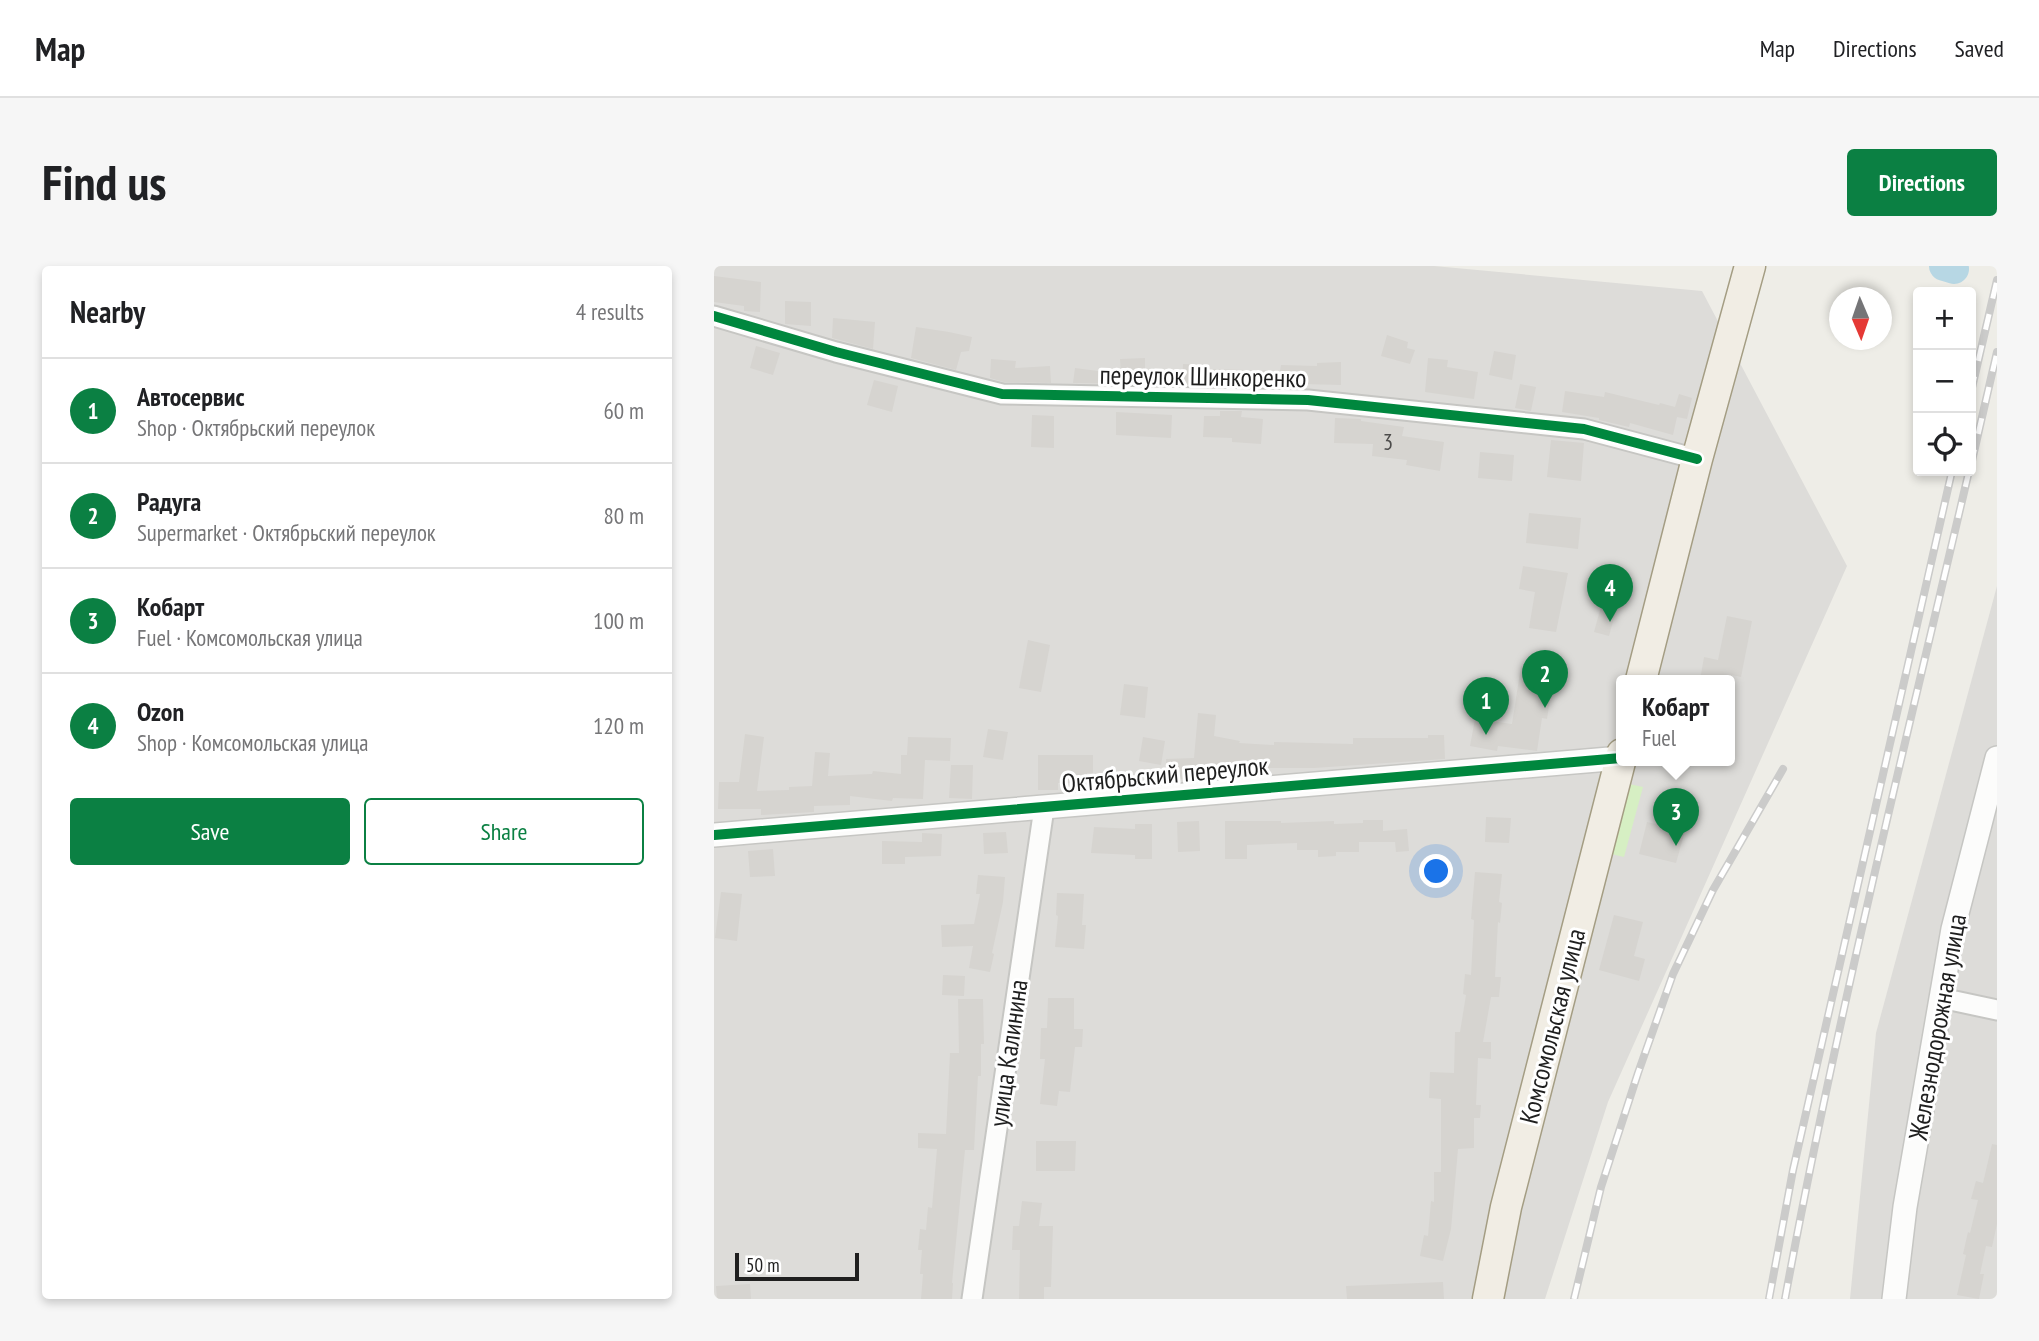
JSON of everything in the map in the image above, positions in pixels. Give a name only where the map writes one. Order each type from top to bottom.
[{"type":"main road","points":[[1642,675],[1750,266]]},
{"type":"main road","name":"Комсомольская улица","points":[[1488,1299],[1506,1207],[1618,766]]},
{"type":"street","name":"переулок Шинкоренко","points":[[714,316],[836,352],[1002,394],[1321,402],[1584,429],[1697,459]]},
{"type":"street","name":"Октябрьский переулок","points":[[714,835],[1616,756]]},
{"type":"street","name":"Железнодорожная улица","points":[[1894,1299],[1905,1207],[1954,929],[1997,758]]},
{"type":"street","name":"улица Калинина","points":[[972,1299],[1044,808]]},
{"type":"street","points":[[1941,998],[1997,1010]]},
{"type":"shaded area","points":[[714,266],[1434,266],[1702,291],[1847,566],[1608,1102],[1545,1299],[714,1299]]},
{"type":"shaded area","points":[[1997,586],[1997,1299],[1850,1299],[1876,1033]]},
{"type":"green space","points":[[1629,784],[1643,787],[1624,857],[1611,854]]},
{"type":"building","points":[[714,276],[761,282],[760,312],[744,311],[744,306],[714,302]]},
{"type":"building","points":[[785,301],[811,302],[811,326],[785,324]]},
{"type":"building","points":[[833,318],[875,322],[873,349],[832,338]]},
{"type":"building","points":[[916,327],[972,337],[969,351],[961,352],[956,370],[911,358]]},
{"type":"building","points":[[1387,335],[1408,342],[1407,348],[1415,350],[1410,364],[1381,356]]},
{"type":"building","points":[[756,346],[780,353],[773,375],[750,368]]},
{"type":"building","points":[[1494,351],[1516,355],[1512,380],[1489,375]]},
{"type":"building","points":[[1145,358],[1145,378],[1138,378],[1138,384],[1073,383],[1075,368],[1121,374],[1120,359]]},
{"type":"building","points":[[1428,358],[1448,360],[1447,367],[1478,372],[1474,399],[1425,392]]},
{"type":"building","points":[[991,359],[1016,361],[1015,368],[1050,366],[1051,383],[1004,382],[990,378]]},
{"type":"building","points":[[1341,362],[1341,385],[1303,384],[1303,388],[1182,385],[1183,364],[1209,365],[1209,369],[1280,371],[1281,365],[1317,366],[1317,363]]},
{"type":"building","points":[[874,380],[898,386],[892,412],[867,405]]},
{"type":"building","points":[[1520,384],[1536,387],[1531,411],[1515,408]]},
{"type":"building","points":[[1565,391],[1604,397],[1605,392],[1675,407],[1679,394],[1692,398],[1687,419],[1677,417],[1673,435],[1630,423],[1629,427],[1599,418],[1562,412]]},
{"type":"building","points":[[1220,411],[1242,411],[1241,417],[1263,419],[1261,444],[1232,442],[1232,438],[1203,437],[1204,416],[1220,416]]},
{"type":"building","points":[[1116,412],[1172,415],[1171,438],[1116,435]]},
{"type":"building","points":[[1032,415],[1054,416],[1054,448],[1031,447]]},
{"type":"building","points":[[1335,418],[1361,419],[1404,427],[1402,436],[1444,442],[1440,471],[1406,465],[1407,460],[1372,456],[1373,444],[1334,443]]},
{"type":"building","points":[[1551,440],[1584,443],[1581,481],[1547,477]]},
{"type":"building","points":[[1480,452],[1514,455],[1512,481],[1478,478]]},
{"type":"building","points":[[1529,513],[1581,518],[1578,549],[1526,543]]},
{"type":"building","points":[[1523,566],[1568,573],[1556,632],[1529,628],[1535,592],[1519,589]]},
{"type":"building","points":[[1610,574],[1625,578],[1609,636],[1594,632]]},
{"type":"building","points":[[1727,616],[1752,621],[1741,677],[1701,675],[1704,657],[1718,660]]},
{"type":"building","points":[[1028,640],[1050,645],[1041,692],[1019,688]]},
{"type":"building","points":[[1521,666],[1550,671],[1545,698],[1550,699],[1547,719],[1542,718],[1537,751],[1498,746],[1497,751],[1470,746],[1475,719],[1512,724]]},
{"type":"building","points":[[1124,684],[1148,687],[1145,718],[1120,715]]},
{"type":"building","points":[[1198,713],[1216,715],[1214,736],[1240,741],[1239,743],[1353,744],[1353,738],[1428,738],[1428,735],[1444,735],[1445,759],[1314,768],[1234,767],[1234,770],[1211,765],[1210,777],[1186,775],[1186,779],[1167,780],[1166,759],[1194,758]]},
{"type":"building","points":[[988,729],[1008,732],[1003,760],[983,757]]},
{"type":"building","points":[[745,734],[764,737],[757,791],[812,786],[815,752],[830,753],[828,776],[872,774],[873,771],[901,774],[901,755],[907,755],[908,737],[951,738],[950,761],[925,760],[923,799],[893,798],[892,801],[850,796],[850,805],[814,806],[814,812],[761,815],[761,809],[718,809],[719,782],[739,782]]},
{"type":"building","points":[[1143,737],[1165,741],[1161,765],[1139,761]]},
{"type":"building","points":[[1038,755],[1093,755],[1093,773],[1087,773],[1087,783],[1058,783],[1058,790],[1038,790]]},
{"type":"building","points":[[951,765],[973,765],[972,799],[949,798]]},
{"type":"building","points":[[1486,817],[1511,818],[1509,843],[1485,842]]},
{"type":"building","points":[[1363,820],[1383,820],[1383,831],[1407,829],[1409,851],[1396,852],[1395,842],[1359,842],[1359,852],[1336,852],[1336,856],[1318,857],[1318,850],[1297,850],[1297,843],[1247,845],[1247,859],[1225,859],[1225,821],[1334,821],[1334,824],[1363,823]]},
{"type":"building","points":[[1199,821],[1200,851],[1178,852],[1177,822]]},
{"type":"building","points":[[1647,822],[1685,831],[1676,863],[1639,854]]},
{"type":"building","points":[[1135,824],[1152,824],[1152,859],[1135,859],[1135,855],[1091,853],[1094,827],[1135,829]]},
{"type":"building","points":[[1006,832],[1008,853],[984,854],[983,833]]},
{"type":"building","points":[[922,833],[942,834],[941,856],[905,857],[905,864],[882,864],[882,841],[922,842]]},
{"type":"building","points":[[773,849],[775,876],[750,877],[748,851]]},
{"type":"building","points":[[1475,872],[1502,874],[1495,977],[1501,977],[1499,997],[1491,997],[1483,1042],[1491,1042],[1491,1059],[1478,1058],[1476,1105],[1481,1105],[1480,1118],[1474,1118],[1474,1148],[1458,1149],[1451,1229],[1443,1261],[1420,1256],[1424,1235],[1428,1236],[1431,1201],[1434,1202],[1434,1172],[1441,1172],[1441,1099],[1429,1098],[1430,1072],[1454,1073],[1455,1032],[1460,1032],[1466,995],[1463,994],[1465,974],[1471,975],[1474,920],[1471,919]]},
{"type":"building","points":[[978,875],[1005,877],[990,972],[969,968],[973,946],[942,947],[941,925],[974,924],[980,894],[976,894]]},
{"type":"building","points":[[721,892],[742,894],[737,941],[715,938]]},
{"type":"building","points":[[1057,893],[1084,894],[1084,949],[1055,947]]},
{"type":"building","points":[[1614,915],[1643,922],[1634,956],[1645,959],[1639,981],[1599,970]]},
{"type":"building","points":[[943,975],[965,976],[964,996],[942,995]]},
{"type":"building","points":[[1048,998],[1074,998],[1074,1029],[1083,1029],[1082,1047],[1075,1047],[1070,1092],[1059,1091],[1057,1106],[1040,1104],[1045,1059],[1040,1059],[1041,1028],[1047,1028]]},
{"type":"building","points":[[958,999],[983,999],[984,1044],[981,1044],[981,1076],[978,1076],[974,1150],[965,1150],[952,1299],[921,1299],[923,1274],[920,1274],[922,1250],[918,1250],[920,1229],[926,1230],[928,1207],[932,1208],[937,1149],[918,1148],[918,1133],[946,1134],[950,1053],[959,1053]]},
{"type":"building","points":[[1036,1141],[1076,1141],[1075,1171],[1036,1171]]},
{"type":"building","points":[[1992,1144],[1997,1145],[1997,1224],[1992,1247],[1986,1246],[1980,1274],[1984,1274],[1979,1299],[1957,1295],[1966,1255],[1963,1254],[1978,1200],[1971,1199],[1976,1181],[1983,1183]]},
{"type":"building","points":[[1022,1201],[1042,1203],[1039,1226],[1053,1226],[1051,1287],[1044,1287],[1044,1299],[1019,1299],[1020,1250],[1012,1250],[1013,1226],[1019,1226]]},
{"type":"building","points":[[1443,1282],[1444,1299],[1347,1299],[1346,1286]]},
{"type":"building","points":[[750,1284],[751,1299],[717,1299],[716,1286]]},
{"type":"waterway","points":[[1944,266],[1954,269]]},
{"type":"railway","points":[[1976,370],[1997,280]]},
{"type":"railway","points":[[1976,443],[1997,352]]},
{"type":"railway","points":[[1769,1299],[1793,1170],[1951,476]]},
{"type":"railway","points":[[1785,1299],[1849,987],[1968,476]]},
{"type":"railway","points":[[1574,1299],[1601,1187],[1673,974],[1713,890],[1783,769]]},
{"type":"cycle path","points":[[714,316],[836,352],[1002,394],[1308,400],[1584,429],[1697,459]]},
{"type":"cycle path","points":[[714,835],[1616,758]]},
{"type":"place","name":"Ozon","points":[[1610,622]]},
{"type":"place","name":"Радуга","points":[[1545,708]]},
{"type":"place","name":"Автосервис","points":[[1486,735]]},
{"type":"place","name":"Кобарт","points":[[1676,846]]}]
